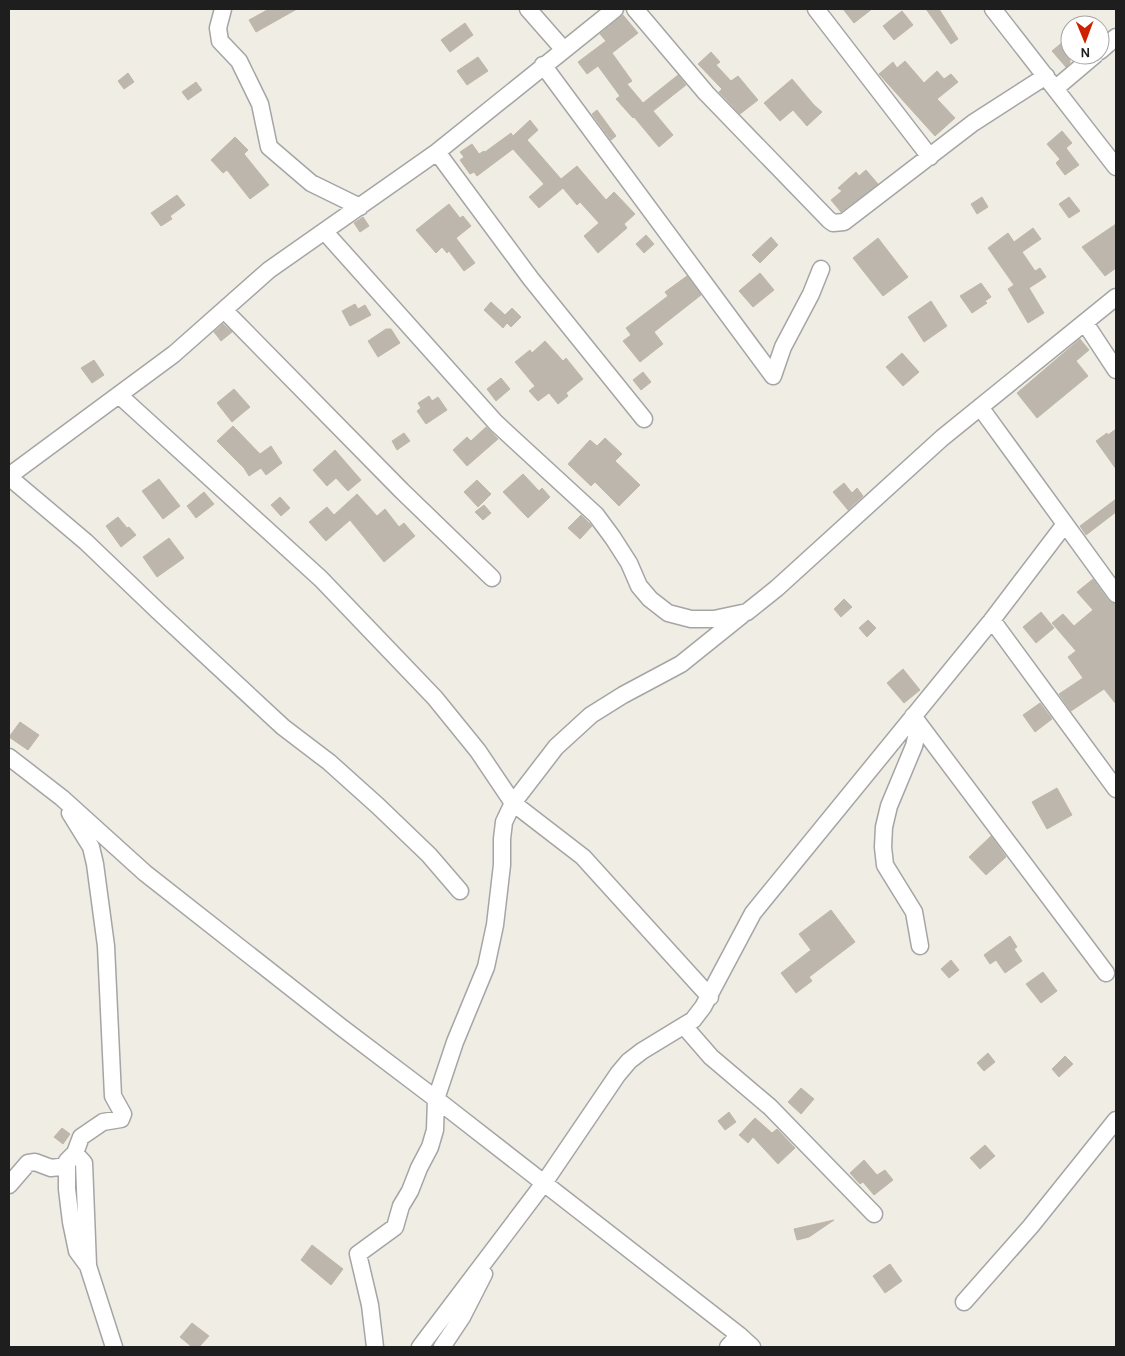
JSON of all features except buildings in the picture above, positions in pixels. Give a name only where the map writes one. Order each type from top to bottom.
[{"type":"street","points":[[223,9],[218,28],[220,41],[239,61],[260,104],[269,147],[311,183],[360,207]]},
{"type":"street","points":[[528,9],[564,50]]},
{"type":"street","points":[[460,891],[429,855],[378,806],[329,762],[283,727],[86,542],[9,476],[120,396],[174,354],[270,270],[437,152],[615,9]]},
{"type":"street","points":[[635,9],[706,93],[831,222],[838,224],[844,222],[973,123],[1051,82],[1079,65]]},
{"type":"street","points":[[816,9],[930,157]]},
{"type":"street","points":[[993,9],[1116,167]]},
{"type":"street","points":[[543,65],[773,376],[783,348],[812,294],[821,269]]},
{"type":"street","points":[[437,152],[531,280],[644,419]]},
{"type":"street","points":[[325,232],[496,423],[596,515],[614,538],[629,562],[639,586],[650,599],[668,613],[691,619],[714,619],[747,612]]},
{"type":"street","points":[[375,1347],[370,1304],[358,1254],[395,1227],[401,1206],[430,1147],[435,1130],[436,1098],[455,1042],[486,967],[500,882],[504,822],[513,803],[556,746],[591,715],[623,695],[681,664],[747,612],[942,438],[1116,297]]},
{"type":"street","points":[[225,311],[402,491],[492,578]]},
{"type":"street","points":[[1085,323],[1116,370]]},
{"type":"street","points":[[120,396],[345,603],[435,698],[478,752],[513,803],[583,857],[710,997]]},
{"type":"street","points":[[980,407],[1116,594]]},
{"type":"street","points":[[420,1347],[486,1257],[544,1183],[607,1088],[629,1061],[693,1020],[710,997],[754,913],[916,720],[1065,524]]},
{"type":"street","points":[[992,620],[1116,789]]},
{"type":"street","points":[[916,720],[914,746],[889,806],[884,827],[883,847],[885,865],[914,912],[920,946]]},
{"type":"street","points":[[916,720],[1106,973]]},
{"type":"street","points":[[9,756],[62,798],[145,873],[544,1183],[733,1341],[752,1347]]},
{"type":"street","points":[[62,798],[91,847],[95,864],[106,946],[113,1096],[123,1114],[121,1119],[103,1122],[81,1137],[71,1159],[67,1189],[77,1251],[88,1266],[114,1347]]},
{"type":"street","points":[[684,1026],[711,1057],[770,1107],[874,1214]]},
{"type":"street","points":[[964,1302],[1031,1226],[1116,1120]]},
{"type":"street","points":[[9,1185],[28,1163],[34,1162],[51,1168],[71,1159]]},
{"type":"street","points":[[442,1347],[462,1317],[487,1270],[486,1257]]}]
